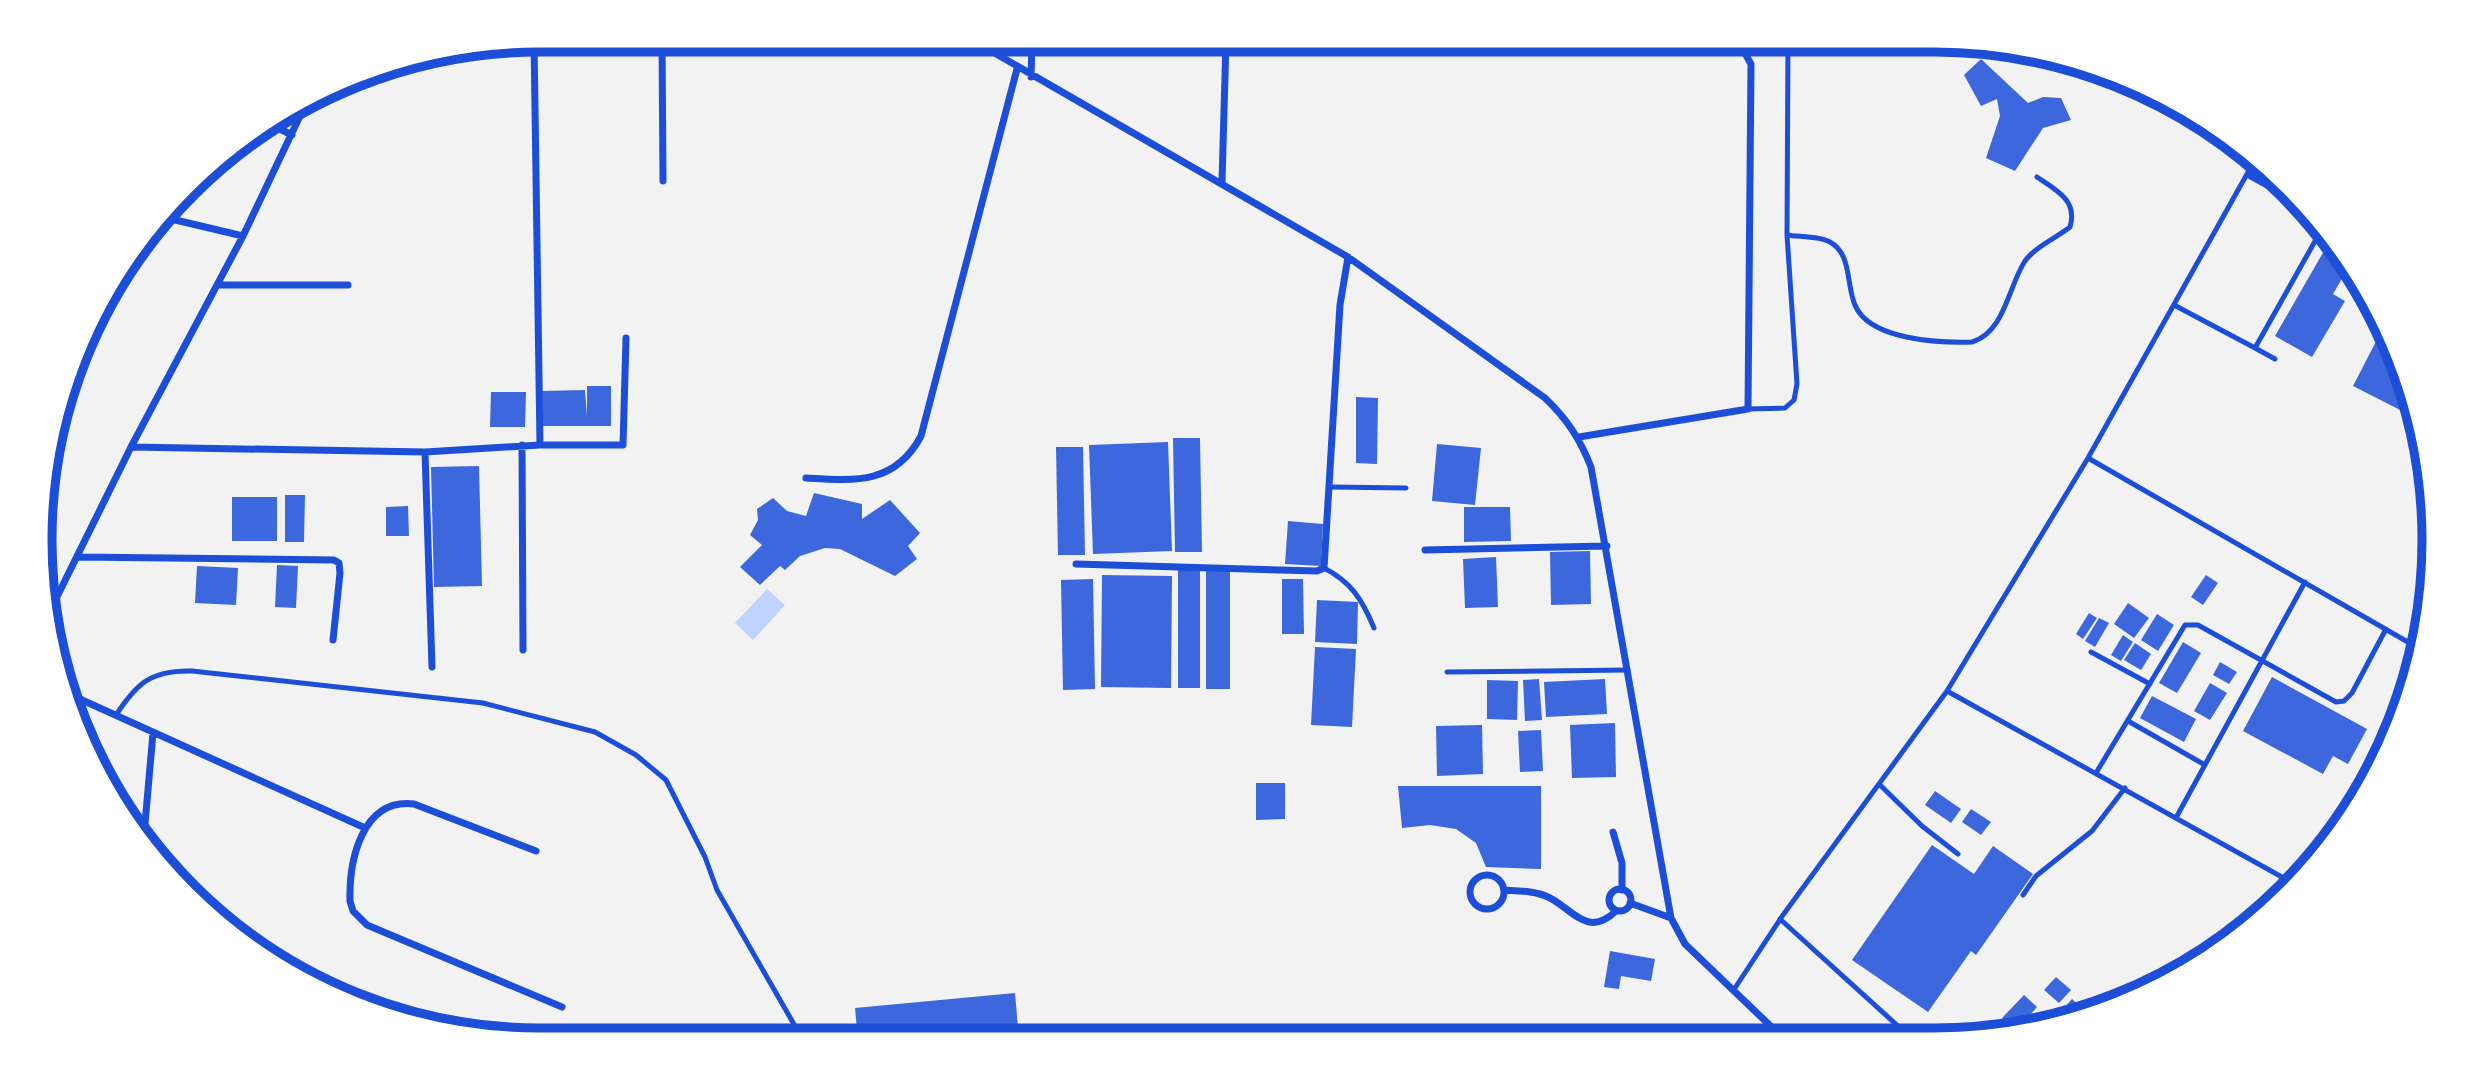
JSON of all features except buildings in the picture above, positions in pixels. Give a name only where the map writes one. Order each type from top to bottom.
[{"type":"street","points":[[534,52],[540,444]]},
{"type":"street","points":[[662,52],[663,181]]},
{"type":"street","points":[[991,52],[1348,257],[1545,398],[1579,437],[1591,467],[1607,546],[1671,918],[1685,944],[1772,1028]]},
{"type":"street","points":[[1031,77],[1032,52]]},
{"type":"street","points":[[1223,183],[1226,52]]},
{"type":"street","points":[[1579,437],[1748,409],[1751,64],[1744,52]]},
{"type":"street","points":[[806,478],[849,481],[879,477],[914,449],[921,436],[1017,69]]},
{"type":"street","points":[[56,599],[131,447],[243,236],[301,116]]},
{"type":"street","points":[[279,129],[292,135]]},
{"type":"street","points":[[174,220],[243,236]]},
{"type":"street","points":[[1076,564],[1317,571],[1324,568],[1340,305],[1348,257]]},
{"type":"street","points":[[218,285],[348,285]]},
{"type":"street","points":[[131,447],[425,452],[540,444],[623,445],[626,338]]},
{"type":"street","points":[[522,446],[523,650]]},
{"type":"street","points":[[425,452],[432,667]]},
{"type":"street","points":[[1425,550],[1607,546]]},
{"type":"street","points":[[78,557],[334,560],[339,563],[340,573],[333,640]]},
{"type":"street","points":[[79,698],[363,827]]},
{"type":"street","points":[[145,826],[153,733]]},
{"type":"street","points":[[536,851],[414,804],[404,803],[382,809],[363,827],[349,891],[353,911],[367,925],[562,1007]]},
{"type":"street","points":[[1613,832],[1622,863],[1622,890]]},
{"type":"street","points":[[1490,875],[1499,880],[1504,890],[1498,905],[1488,909],[1477,905],[1470,890],[1479,877],[1490,875]]},
{"type":"street","points":[[1504,890],[1546,896],[1570,915],[1590,921],[1607,918],[1616,911],[1627,909],[1630,903],[1628,893],[1622,890],[1615,891],[1609,898],[1616,911]]},
{"type":"street","points":[[1630,903],[1671,918]]},
{"type":"lane","points":[[1748,409],[1785,408],[1794,400],[1797,384],[1787,235],[1788,52]]},
{"type":"lane","points":[[1733,991],[1780,919],[1947,691],[2088,458],[2250,169]]},
{"type":"lane","points":[[2246,175],[2277,192]]},
{"type":"lane","points":[[1787,235],[1828,241],[1837,248],[1847,268],[1855,306],[1871,326],[1885,332],[1972,342],[1982,339],[1994,326],[2024,262],[2070,227],[2072,209],[2065,195],[2037,177]]},
{"type":"lane","points":[[2255,348],[2317,237]]},
{"type":"lane","points":[[2174,305],[2275,359]]},
{"type":"lane","points":[[2088,458],[2411,644]]},
{"type":"lane","points":[[1330,487],[1406,488]]},
{"type":"lane","points":[[1324,568],[1346,579],[1357,593],[1374,628]]},
{"type":"lane","points":[[2177,816],[2305,582]]},
{"type":"lane","points":[[2096,773],[2185,625],[2199,625],[2336,702],[2344,701],[2352,693],[2386,629]]},
{"type":"lane","points":[[2091,652],[2150,684]]},
{"type":"lane","points":[[116,715],[132,690],[149,678],[170,670],[483,704],[595,732],[636,755],[666,780],[705,858],[717,890],[796,1028]]},
{"type":"lane","points":[[1447,672],[1628,670]]},
{"type":"lane","points":[[1947,691],[2177,816],[2286,879]]},
{"type":"lane","points":[[2128,721],[2205,765]]},
{"type":"lane","points":[[1879,784],[1922,826],[1958,854]]},
{"type":"lane","points":[[2023,895],[2036,876],[2092,831],[2125,788]]},
{"type":"lane","points":[[1780,919],[1900,1028]]},
{"type":"water","points":[[767,589],[785,605],[753,640],[735,623]]}]
